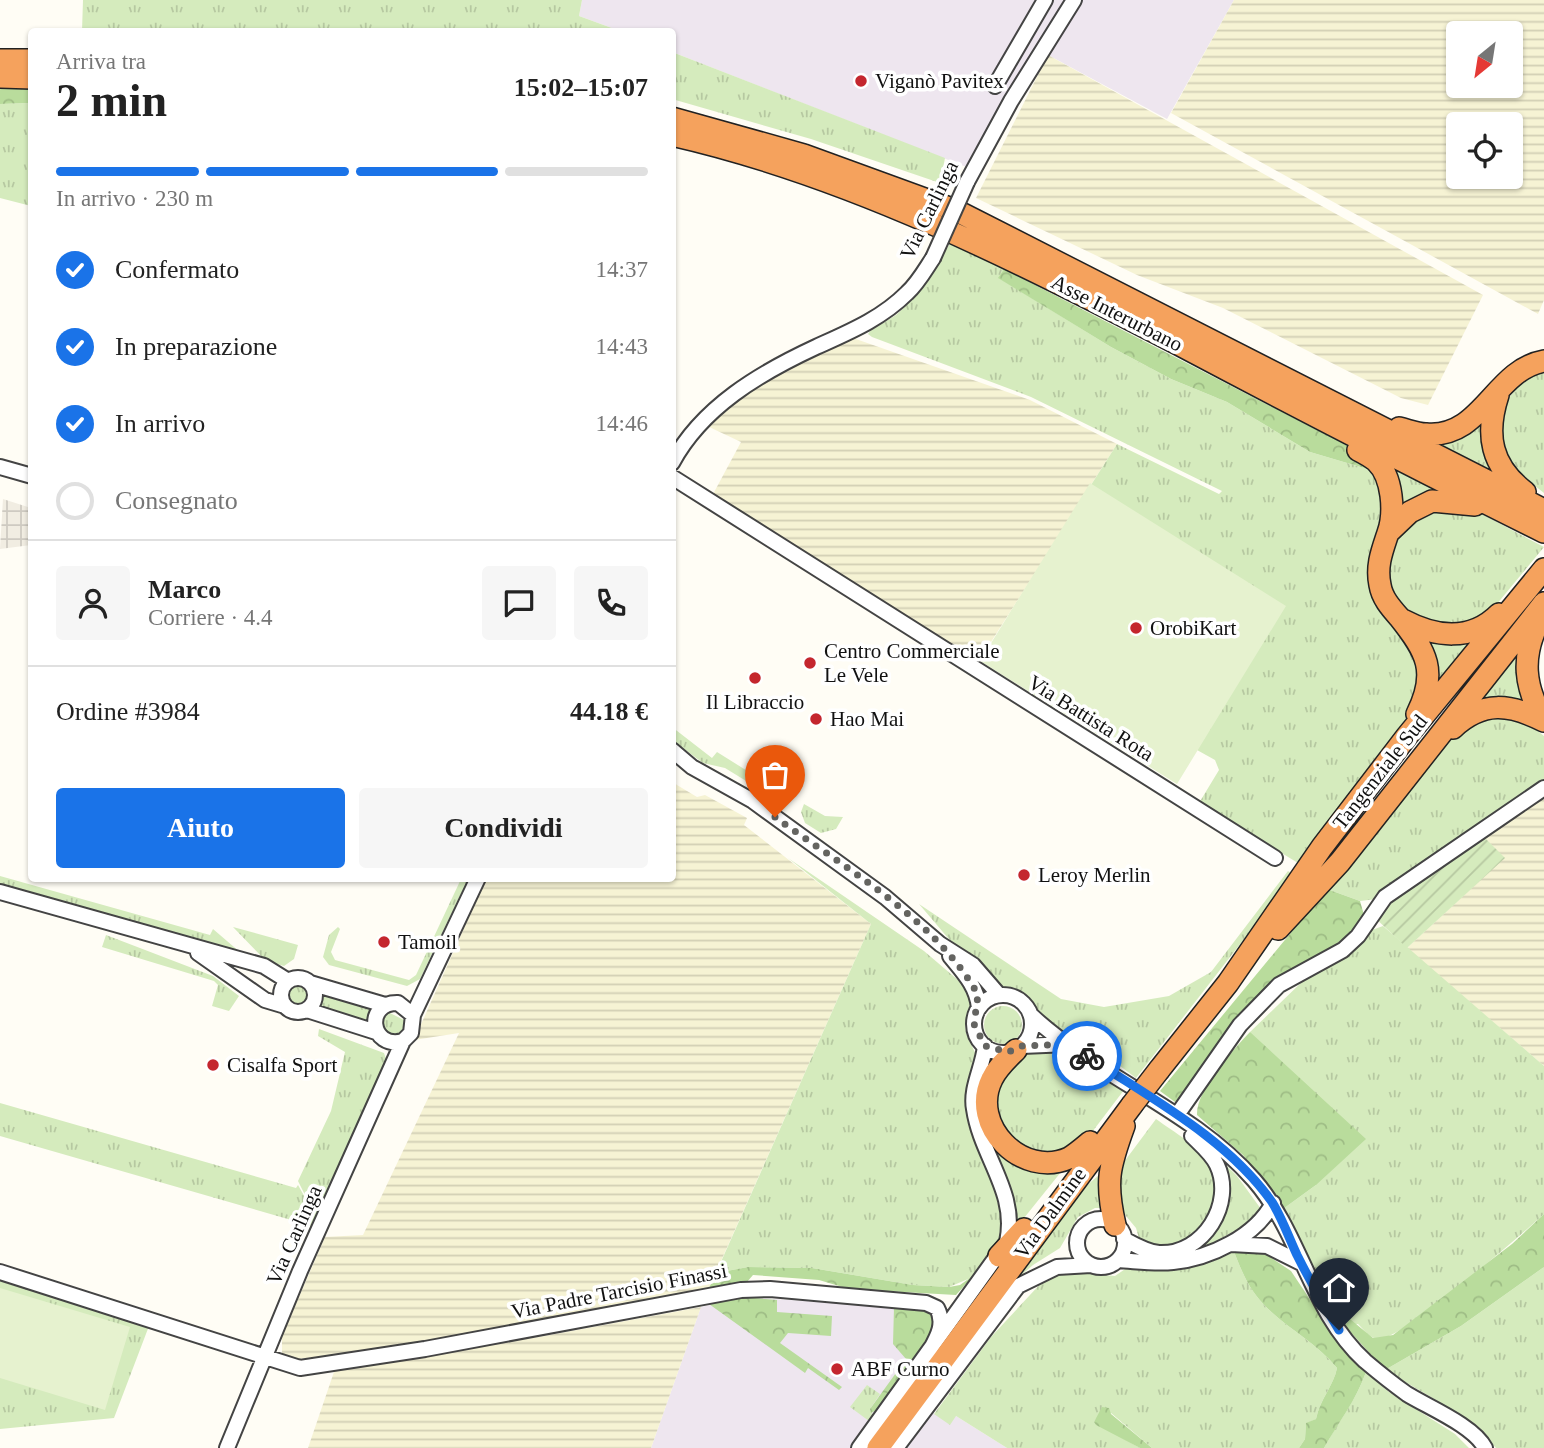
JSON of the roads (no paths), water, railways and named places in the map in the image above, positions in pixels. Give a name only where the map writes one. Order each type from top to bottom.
[{"type":"highway","points":[[0,60],[28,60]]},
{"type":"highway","points":[[0,77],[28,78]]},
{"type":"highway","name":"Asse Interurbano","points":[[676,119],[804,155],[955,211],[1544,508]]},
{"type":"highway","name":"Asse Interurbano","points":[[676,136],[730,149],[801,172],[949,229],[1025,265],[1544,532]]},
{"type":"highway","points":[[1373,424],[1427,435],[1456,430],[1478,415],[1515,374],[1544,361]]},
{"type":"highway","points":[[1500,389],[1491,426],[1494,454],[1512,482],[1544,508]]},
{"type":"highway","points":[[1352,435],[1357,449],[1377,462],[1384,474],[1391,501],[1389,532],[1380,554],[1378,577],[1384,598],[1423,650],[1429,672],[1426,696],[1407,737]]},
{"type":"highway","points":[[1389,532],[1410,512],[1432,501],[1488,505]]},
{"type":"highway","points":[[1398,617],[1444,635],[1472,632],[1494,619],[1544,568]]},
{"type":"highway","name":"Tangenziale Sud","points":[[1228,984],[1322,846],[1544,568]]},
{"type":"highway","name":"Tangenziale Sud","points":[[1228,984],[1361,835],[1544,603]]},
{"type":"highway","points":[[1544,612],[1534,632],[1526,660],[1531,696],[1544,721]]},
{"type":"highway","points":[[1409,774],[1448,733],[1471,715],[1508,707],[1544,721]]},
{"type":"highway","name":"Via Dalmine","points":[[878,1448],[1132,1105],[1228,984]]},
{"type":"highway","points":[[1019,1048],[992,1079],[987,1097],[987,1113],[998,1139],[1013,1152],[1042,1162],[1070,1157],[1090,1142]]},
{"type":"highway","points":[[999,1256],[1035,1216],[1113,1115],[1132,1105]]},
{"type":"highway","points":[[1120,1232],[1107,1188],[1114,1152],[1132,1105]]},
{"type":"street","points":[[995,86],[1045,0]]},
{"type":"street","name":"Via Carlinga","points":[[676,457],[691,435],[744,385],[769,370],[855,331],[906,294],[933,258],[967,182],[999,122],[1074,0]]},
{"type":"street","points":[[0,467],[28,475]]},
{"type":"street","name":"Via Battista Rota","points":[[676,480],[1275,858]]},
{"type":"street","points":[[676,753],[692,767]]},
{"type":"street","points":[[676,761],[692,767],[753,801],[885,897],[940,944],[973,965],[999,995]]},
{"type":"street","points":[[1177,1115],[1240,1025],[1279,985],[1343,950],[1358,936],[1385,897],[1544,788]]},
{"type":"street","name":"Via Carlinga","points":[[227,1448],[264,1355],[403,1041],[414,1027],[413,1015],[476,882]]},
{"type":"street","points":[[0,892],[264,966],[288,981],[301,978],[386,1005],[398,1003],[413,1015]]},
{"type":"street","points":[[171,941],[210,959],[264,1000],[285,1006],[293,1012],[307,1010],[376,1031],[384,1041],[403,1041]]},
{"type":"street","points":[[859,1448],[1007,1242],[1010,1210],[1007,1195],[976,1122],[973,1105],[985,1046],[974,1024],[979,1008],[978,995],[940,944]]},
{"type":"street","points":[[285,1006],[281,996],[288,981]]},
{"type":"street","points":[[307,1010],[315,997],[310,983]]},
{"type":"street","points":[[979,1008],[984,1002],[999,995],[1016,997],[1032,1016],[1069,1044],[1177,1115],[1227,1153],[1273,1203],[1302,1264],[1339,1330],[1363,1359],[1405,1392],[1473,1434],[1485,1448]]},
{"type":"street","points":[[376,1031],[376,1013],[386,1005]]},
{"type":"street","points":[[1019,1048],[1031,1032],[1032,1016]]},
{"type":"street","points":[[985,1046],[1000,1052],[1069,1044]]},
{"type":"street","points":[[896,1448],[1010,1295],[1067,1254],[1078,1235],[1094,1220],[1120,1232],[1139,1248],[1159,1253],[1175,1250],[1201,1238],[1217,1214],[1223,1191],[1216,1162],[1177,1115]]},
{"type":"street","points":[[1037,1274],[1057,1267],[1105,1267],[1118,1259],[1175,1262],[1226,1244],[1255,1228],[1273,1203]]},
{"type":"street","points":[[1118,1259],[1120,1232]]},
{"type":"street","points":[[1078,1235],[1077,1249],[1091,1265]]},
{"type":"street","points":[[1226,1244],[1267,1246],[1302,1264]]},
{"type":"street","name":"Via Padre Tarcisio Finassi","points":[[0,1272],[300,1368],[425,1349],[749,1289],[922,1302],[937,1308],[940,1329],[928,1354]]},
{"type":"place","name":"Viganò Pavitex","points":[[861,81]]},
{"type":"place","name":"OrobiKart","points":[[1136,628]]},
{"type":"place","name":"Centro Commerciale Le Vele","points":[[810,663]]},
{"type":"place","name":"Il Libraccio","points":[[755,678]]},
{"type":"place","name":"Hao Mai","points":[[816,719]]},
{"type":"place","name":"Leroy Merlin","points":[[1024,875]]},
{"type":"place","name":"Tamoil","points":[[384,942]]},
{"type":"place","name":"Cisalfa Sport","points":[[213,1065]]},
{"type":"place","name":"ABF Curno","points":[[837,1369]]}]
